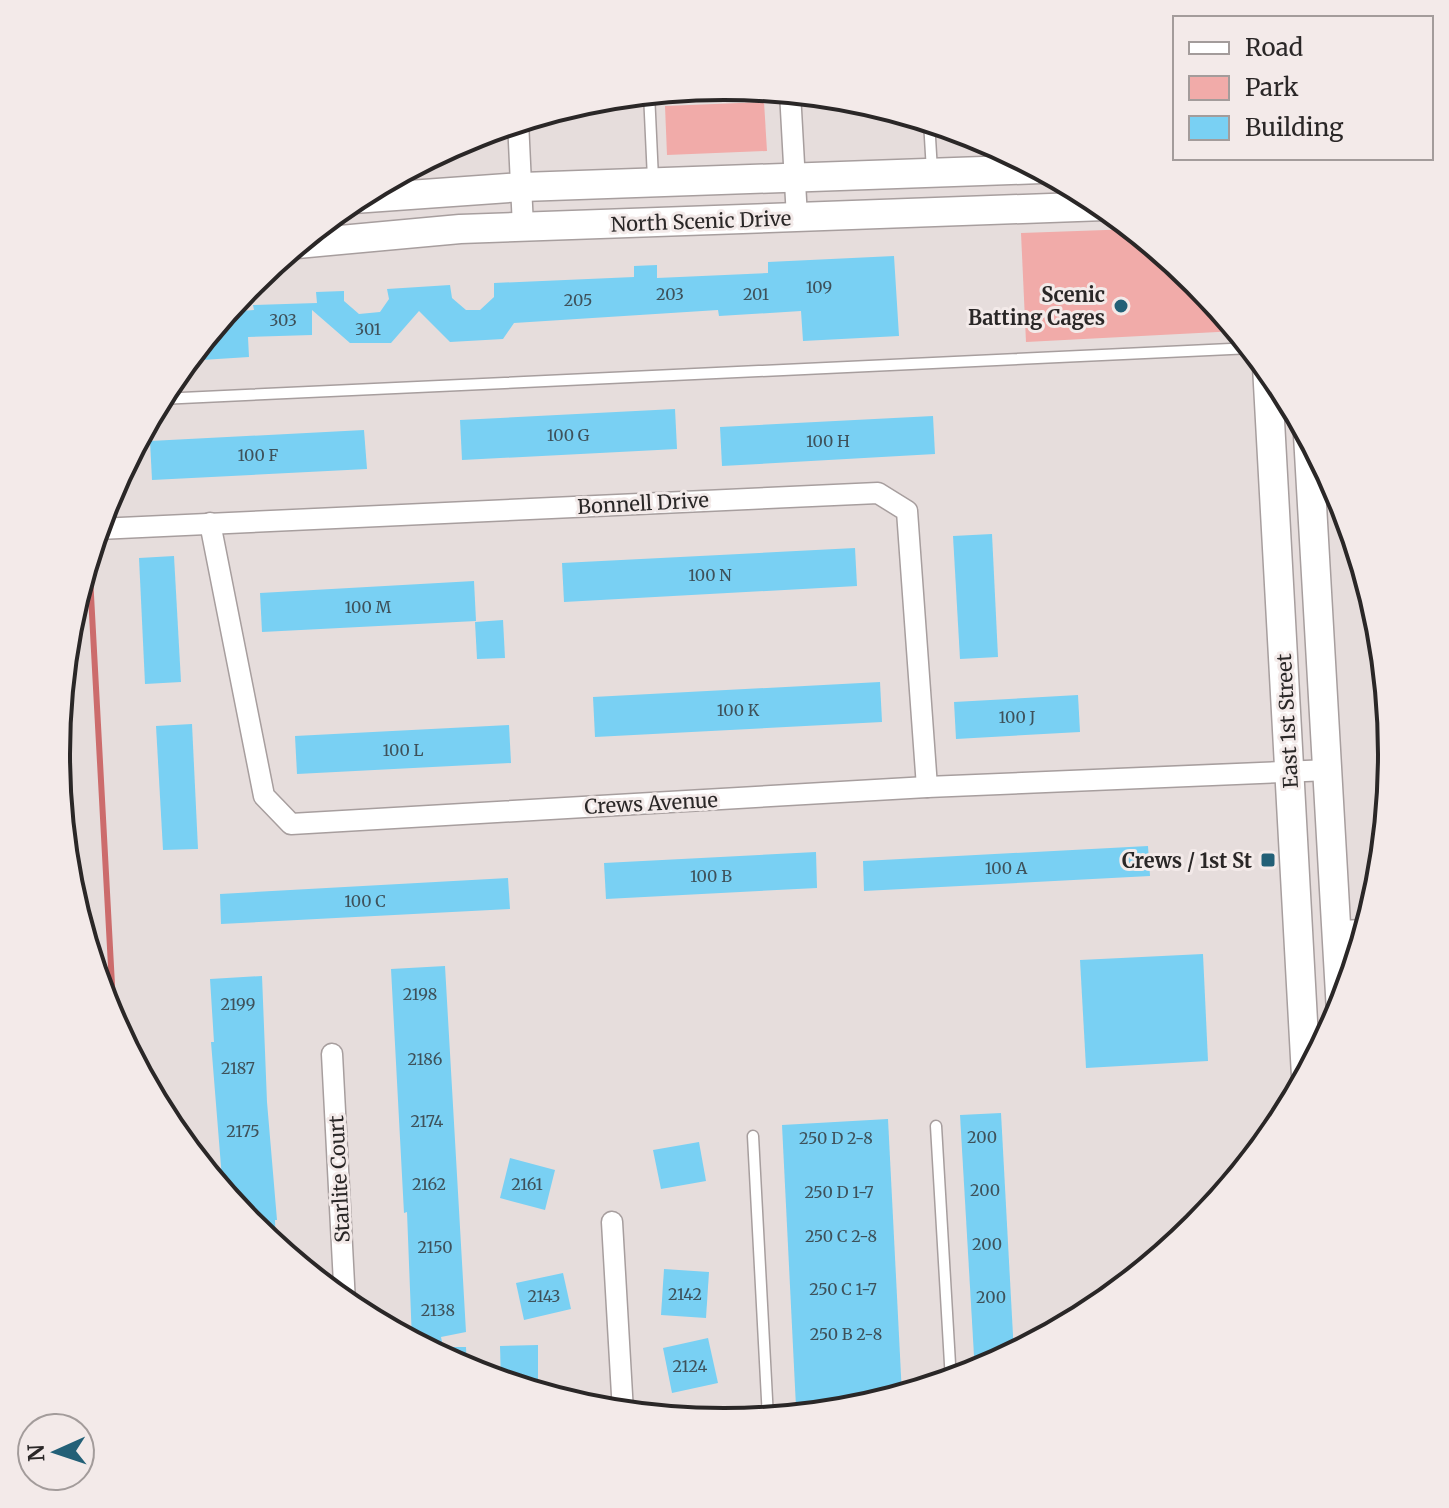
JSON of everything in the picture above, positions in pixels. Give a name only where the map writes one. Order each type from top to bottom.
[{"type":"main road","name":"North Scenic Drive","points":[[393,190],[1019,170]]},
{"type":"main road","name":"North Scenic Drive","points":[[317,242],[460,229],[1083,207]]},
{"type":"main road","name":"East 1st Street","points":[[1268,389],[1305,1056]]},
{"type":"main road","name":"East 1st Street","points":[[1310,461],[1339,978]]},
{"type":"street","points":[[791,103],[797,218]]},
{"type":"street","points":[[519,133],[523,227]]},
{"type":"street","name":"Bonnell Drive","points":[[111,528],[878,493],[907,511],[927,787]]},
{"type":"street","name":"Crews Avenue","points":[[210,523],[264,796],[291,824],[927,787],[1329,770]]},
{"type":"street","points":[[1336,931],[1355,930]]},
{"type":"street","name":"Starlite Court","points":[[332,1054],[344,1286]]},
{"type":"street","points":[[612,1222],[622,1400]]},
{"type":"lane","points":[[649,104],[653,183]]},
{"type":"lane","points":[[930,132],[932,173]]},
{"type":"lane","points":[[175,398],[1238,349]]},
{"type":"lane","points":[[936,1126],[950,1368]]},
{"type":"lane","points":[[753,1136],[767,1407]]},
{"type":"green space","points":[[764,102],[767,151],[667,155],[665,106]]},
{"type":"green space","name":"Scenic Batting Cages","points":[[1116,230],[1156,262],[1225,332],[1026,342],[1021,233]]},
{"type":"building","points":[[894,256],[899,336],[803,341],[801,311],[719,316],[718,310],[514,323],[503,339],[450,342],[419,311],[391,343],[350,343],[312,310],[312,335],[248,337],[249,357],[202,360],[243,311],[254,310],[253,305],[317,303],[316,292],[344,291],[344,301],[359,314],[380,312],[389,299],[387,289],[450,285],[452,298],[466,310],[480,310],[494,297],[494,283],[634,277],[634,266],[657,265],[657,278],[768,273],[768,262]]},
{"type":"building","points":[[675,409],[677,449],[462,460],[460,420]]},
{"type":"building","points":[[933,416],[935,454],[722,466],[720,427]]},
{"type":"building","points":[[364,430],[367,469],[152,480],[150,441]]},
{"type":"building","points":[[992,534],[998,657],[960,659],[953,536]]},
{"type":"building","points":[[855,548],[857,586],[564,602],[562,563]]},
{"type":"building","points":[[174,556],[181,682],[145,684],[139,558]]},
{"type":"building","points":[[474,581],[476,621],[262,632],[260,593]]},
{"type":"building","points":[[503,620],[505,658],[477,659],[475,622]]},
{"type":"building","points":[[880,682],[882,722],[595,737],[593,697]]},
{"type":"building","points":[[1078,695],[1080,732],[956,739],[954,702]]},
{"type":"building","points":[[192,724],[198,849],[163,850],[156,726]]},
{"type":"building","points":[[509,725],[511,763],[297,774],[295,736]]},
{"type":"building","points":[[1148,846],[1150,876],[864,891],[863,861]]},
{"type":"building","points":[[816,852],[817,888],[606,899],[604,863]]},
{"type":"building","points":[[508,878],[510,909],[221,924],[220,894]]},
{"type":"building","points":[[1203,954],[1208,1061],[1086,1068],[1080,960]]},
{"type":"building","points":[[445,966],[466,1332],[441,1337],[442,1344],[412,1329],[391,969]]},
{"type":"building","points":[[262,976],[275,1230],[222,1173],[211,1042],[214,1042],[210,979]]},
{"type":"building","points":[[1001,1113],[1013,1341],[974,1359],[960,1115]]},
{"type":"building","points":[[888,1119],[901,1384],[852,1396],[796,1404],[782,1125]]},
{"type":"building","points":[[699,1142],[706,1181],[661,1189],[653,1150]]},
{"type":"building","points":[[510,1158],[555,1170],[545,1210],[500,1198]]},
{"type":"building","points":[[664,1269],[709,1272],[706,1318],[661,1315]]},
{"type":"building","points":[[563,1273],[571,1309],[524,1320],[516,1283]]},
{"type":"building","points":[[708,1338],[718,1383],[672,1393],[663,1348]]},
{"type":"building","points":[[538,1345],[538,1381],[501,1369],[500,1346]]},
{"type":"building","points":[[448,1347],[466,1347],[466,1355]]},
{"type":"waterway","points":[[91,591],[112,982]]},
{"type":"place","name":"Scenic Batting Cages","points":[[1121,306]]},
{"type":"place","name":"Crews / 1st St","points":[[1268,860]]}]
